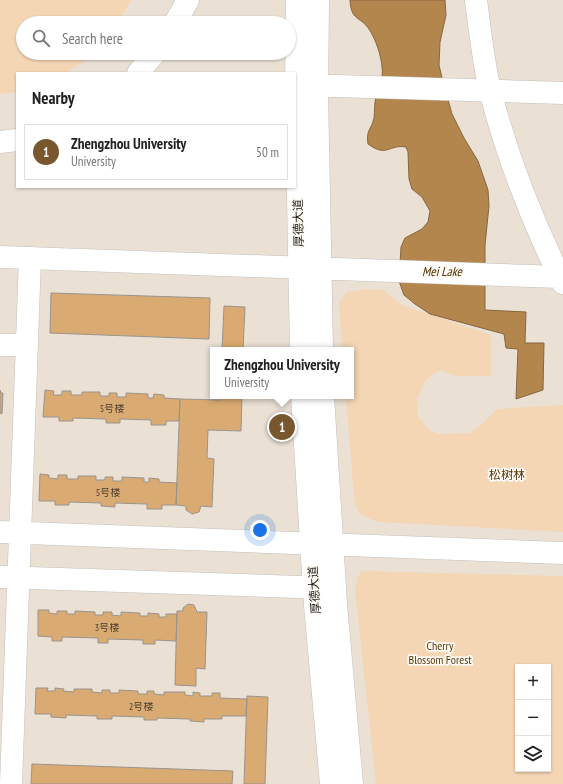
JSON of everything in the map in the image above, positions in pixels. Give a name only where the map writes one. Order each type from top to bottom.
[{"type":"lane","points":[[179,16],[188,0]]},
{"type":"lane","name":"厚德大道","points":[[297,0],[306,85],[309,268],[301,347]]},
{"type":"lane","name":"厚德大道","points":[[306,85],[318,0]]},
{"type":"lane","points":[[0,257],[377,270],[495,275],[562,280],[531,215],[516,175],[490,91],[476,0]]},
{"type":"lane","points":[[139,72],[149,60]]},
{"type":"lane","points":[[306,85],[563,94]]},
{"type":"lane","points":[[0,142],[16,140]]},
{"type":"lane","points":[[12,784],[8,661],[10,533],[27,345],[30,258]]},
{"type":"lane","name":"厚德大道","points":[[309,268],[322,347]]},
{"type":"lane","points":[[0,345],[27,345]]},
{"type":"lane","name":"厚德大道","points":[[302,399],[322,544]]},
{"type":"lane","name":"厚德大道","points":[[323,399],[322,544],[331,784]]},
{"type":"lane","points":[[10,533],[563,553]]},
{"type":"lane","points":[[9,577],[324,588]]},
{"type":"lane","name":"厚德大道","points":[[324,588],[352,784]]},
{"type":"shaded area","points":[[0,0],[563,0],[563,784],[0,784]]},
{"type":"green space","points":[[0,0],[131,0],[122,16],[16,16],[16,60],[86,60],[68,72],[16,72],[16,92],[0,94]]},
{"type":"green space","name":"松树林","points":[[365,289],[383,290],[402,305],[491,335],[491,376],[455,376],[441,370],[429,377],[424,383],[417,400],[418,416],[429,430],[439,434],[469,433],[482,424],[497,409],[563,405],[563,532],[379,522],[364,516],[359,512],[354,497],[346,399],[354,399],[354,347],[342,347],[339,302],[347,292]]},
{"type":"green space","name":"Cherry Blossom Forest","points":[[362,571],[563,576],[563,784],[376,784],[355,590],[357,578]]},
{"type":"water","name":"Mei Lake","points":[[350,0],[445,0],[446,15],[440,42],[439,65],[452,114],[478,161],[488,190],[489,206],[485,245],[485,310],[526,312],[525,343],[544,343],[543,390],[516,399],[518,349],[506,348],[504,334],[430,314],[404,295],[399,281],[401,247],[405,238],[422,229],[428,222],[430,211],[422,197],[412,189],[409,179],[408,152],[406,147],[380,150],[368,144],[368,133],[374,118],[375,100],[382,78],[381,62],[374,38],[366,25],[356,18],[352,12]]},
{"type":"building","points":[[51,293],[210,298],[209,339],[50,333]]},
{"type":"building","points":[[224,306],[245,307],[243,347],[222,347]]},
{"type":"building","points":[[0,390],[1,393],[3,393],[2,414],[0,413]]},
{"type":"building","points":[[45,390],[54,391],[53,395],[62,395],[62,391],[71,391],[71,395],[82,395],[82,392],[100,392],[100,396],[109,396],[109,393],[117,393],[117,397],[126,397],[126,393],[148,394],[148,398],[153,398],[154,394],[164,395],[164,398],[180,399],[179,421],[166,421],[166,425],[151,425],[151,420],[120,419],[120,423],[106,423],[106,419],[73,418],[73,421],[59,421],[59,417],[43,417]]},
{"type":"building","points":[[180,399],[242,399],[241,431],[208,430],[207,458],[214,459],[212,507],[201,506],[199,512],[192,514],[186,510],[186,506],[176,505]]},
{"type":"building","points":[[40,474],[49,475],[49,478],[58,479],[58,475],[67,475],[67,479],[78,479],[78,476],[96,476],[96,480],[105,480],[105,477],[113,477],[113,481],[122,481],[122,477],[144,478],[144,482],[149,482],[149,478],[159,479],[159,482],[177,483],[176,505],[162,505],[162,509],[147,509],[147,504],[115,503],[115,507],[101,506],[101,503],[69,502],[69,505],[55,505],[55,501],[39,501]]},
{"type":"building","points":[[188,604],[194,605],[197,612],[207,612],[205,669],[196,668],[196,686],[175,685],[177,611],[183,611],[183,608]]},
{"type":"building","points":[[38,610],[49,610],[49,613],[57,614],[57,611],[67,611],[67,614],[75,614],[75,611],[95,612],[95,615],[103,615],[103,612],[112,612],[112,615],[121,616],[121,612],[140,613],[140,616],[148,616],[148,613],[159,614],[159,617],[166,617],[166,614],[177,614],[176,641],[155,640],[155,644],[143,644],[143,640],[108,639],[108,643],[98,643],[98,638],[62,637],[62,641],[52,641],[52,637],[38,636]]},
{"type":"building","points":[[36,688],[48,688],[47,691],[55,691],[55,688],[64,689],[63,691],[74,692],[74,689],[92,689],[92,692],[102,693],[102,690],[110,690],[110,693],[119,693],[119,690],[138,691],[138,694],[147,694],[147,691],[154,691],[154,694],[164,695],[164,692],[185,692],[185,695],[193,696],[193,692],[200,693],[200,696],[212,696],[212,693],[220,693],[220,698],[247,699],[246,716],[222,716],[222,719],[204,719],[204,722],[190,721],[190,719],[157,718],[157,720],[144,720],[144,717],[112,716],[112,719],[97,719],[97,716],[66,715],[66,718],[51,717],[51,714],[35,714]]},
{"type":"building","points":[[247,696],[268,697],[265,784],[244,784]]},
{"type":"building","points":[[32,764],[233,771],[232,784],[31,784]]},
{"type":"place","name":"Zhengzhou University","points":[[282,427]]}]
